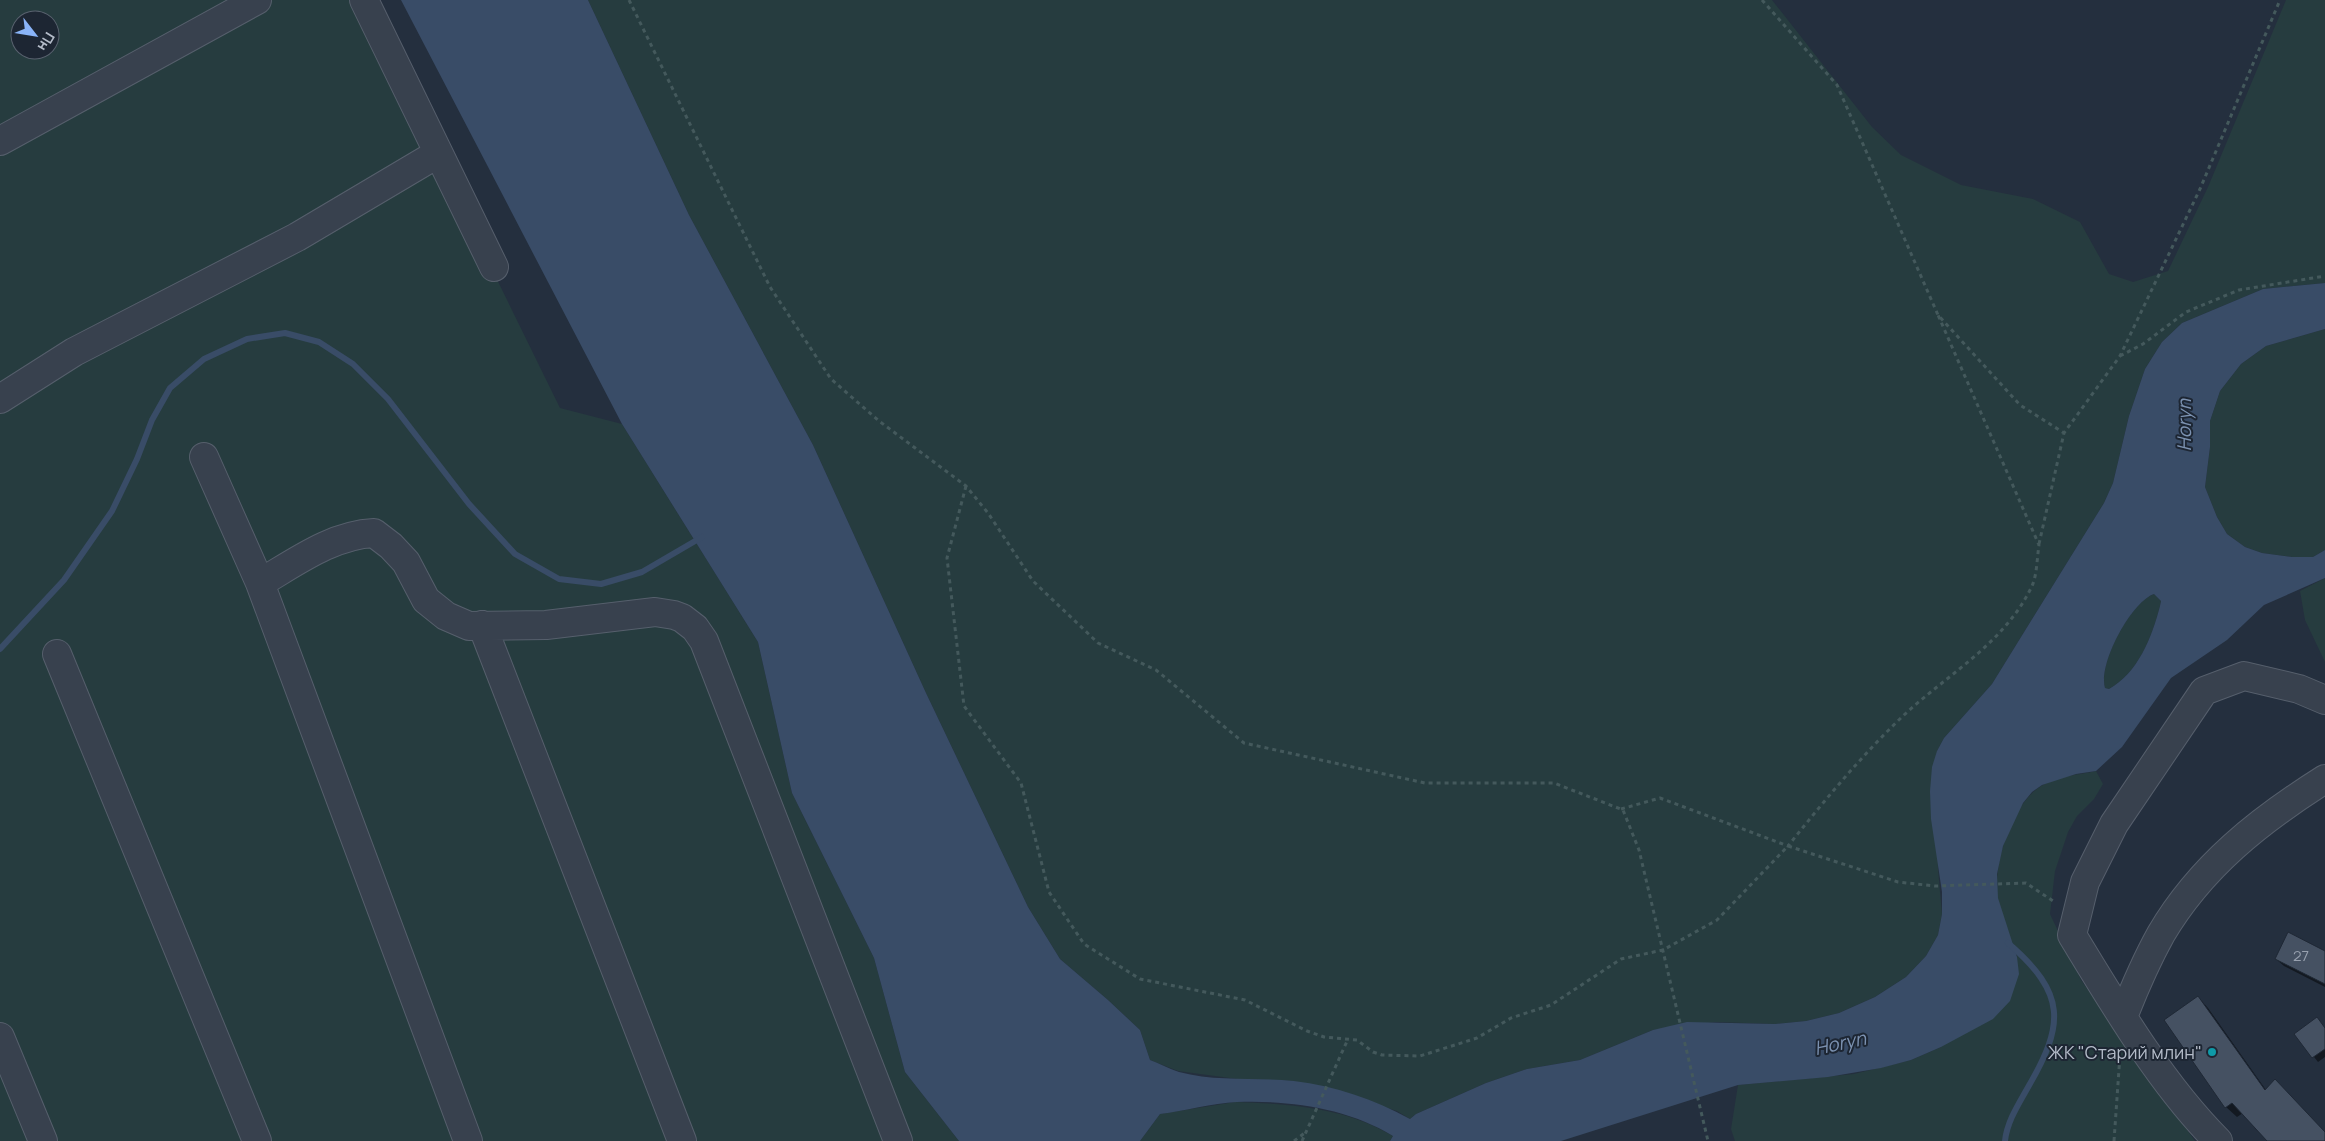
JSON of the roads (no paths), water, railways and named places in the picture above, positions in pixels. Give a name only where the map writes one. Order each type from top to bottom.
[{"type":"street","points":[[0,141],[258,0]]},
{"type":"street","points":[[364,0],[437,154],[494,268]]},
{"type":"street","points":[[0,398],[74,352],[297,237],[437,154]]},
{"type":"street","points":[[204,457],[260,583],[468,1141]]},
{"type":"street","points":[[260,583],[325,545],[355,534],[374,533],[406,562],[426,600],[446,616],[468,626],[482,625],[495,628],[546,625],[655,612],[674,615],[695,628],[704,641],[898,1141]]},
{"type":"street","points":[[482,625],[682,1141]]},
{"type":"street","points":[[57,654],[257,1141]]},
{"type":"street","points":[[2218,1141],[2196,1118],[2123,1017],[2072,934],[2085,882],[2114,824],[2204,691],[2244,676],[2299,689],[2325,700]]},
{"type":"street","points":[[2123,1017],[2139,976],[2161,934],[2185,898],[2210,869],[2259,823],[2325,779]]},
{"type":"street","points":[[0,1037],[43,1141]]},
{"type":"water","name":"Horyn","points":[[401,0],[588,0],[689,215],[813,445],[926,693],[1028,907],[1060,959],[1140,1030],[1150,1060],[1175,1071],[1193,1075],[1294,1081],[1325,1086],[1382,1105],[1410,1119],[1416,1114],[1486,1083],[1527,1069],[1580,1060],[1653,1030],[1687,1022],[1775,1024],[1806,1021],[1839,1013],[1875,997],[1906,977],[1926,956],[1938,935],[1942,914],[1942,892],[1931,819],[1930,791],[1932,767],[1937,751],[1944,738],[1992,684],[2104,503],[2113,483],[2129,416],[2145,369],[2162,342],[2182,323],[2263,289],[2325,283],[2325,329],[2266,346],[2241,364],[2220,391],[2210,421],[2210,447],[2205,487],[2217,517],[2227,534],[2245,547],[2262,553],[2292,557],[2313,557],[2325,550],[2325,578],[2264,605],[2227,640],[2171,678],[2122,747],[2096,771],[2076,774],[2042,785],[2032,792],[2023,803],[2003,846],[1997,874],[1998,898],[2017,957],[2019,974],[2010,1001],[1993,1019],[1941,1047],[1911,1060],[1881,1068],[1828,1077],[1738,1085],[1561,1141],[1390,1141],[1393,1136],[1376,1126],[1338,1112],[1297,1104],[1237,1102],[1160,1114],[1140,1141],[959,1141],[905,1072],[874,958],[792,793],[758,642],[622,424]],"holes":[[[2154,594],[2161,601],[2153,630],[2136,664],[2119,682],[2109,689],[2105,688],[2106,664],[2118,635],[2127,621],[2145,599]]]},
{"type":"waterway","points":[[0,649],[64,580],[112,511],[137,459],[152,420],[170,388],[204,359],[247,339],[285,333],[319,342],[353,364],[388,399],[469,504],[515,554],[559,579],[601,584],[642,572],[702,537]]},
{"type":"waterway","points":[[2005,1141],[2013,1114],[2040,1066],[2048,1046],[2053,1028],[2054,1011],[2050,994],[2041,978],[2008,943]]},
{"type":"place","name":"ЖК \"Старий млин\"","points":[[2212,1052]]}]
